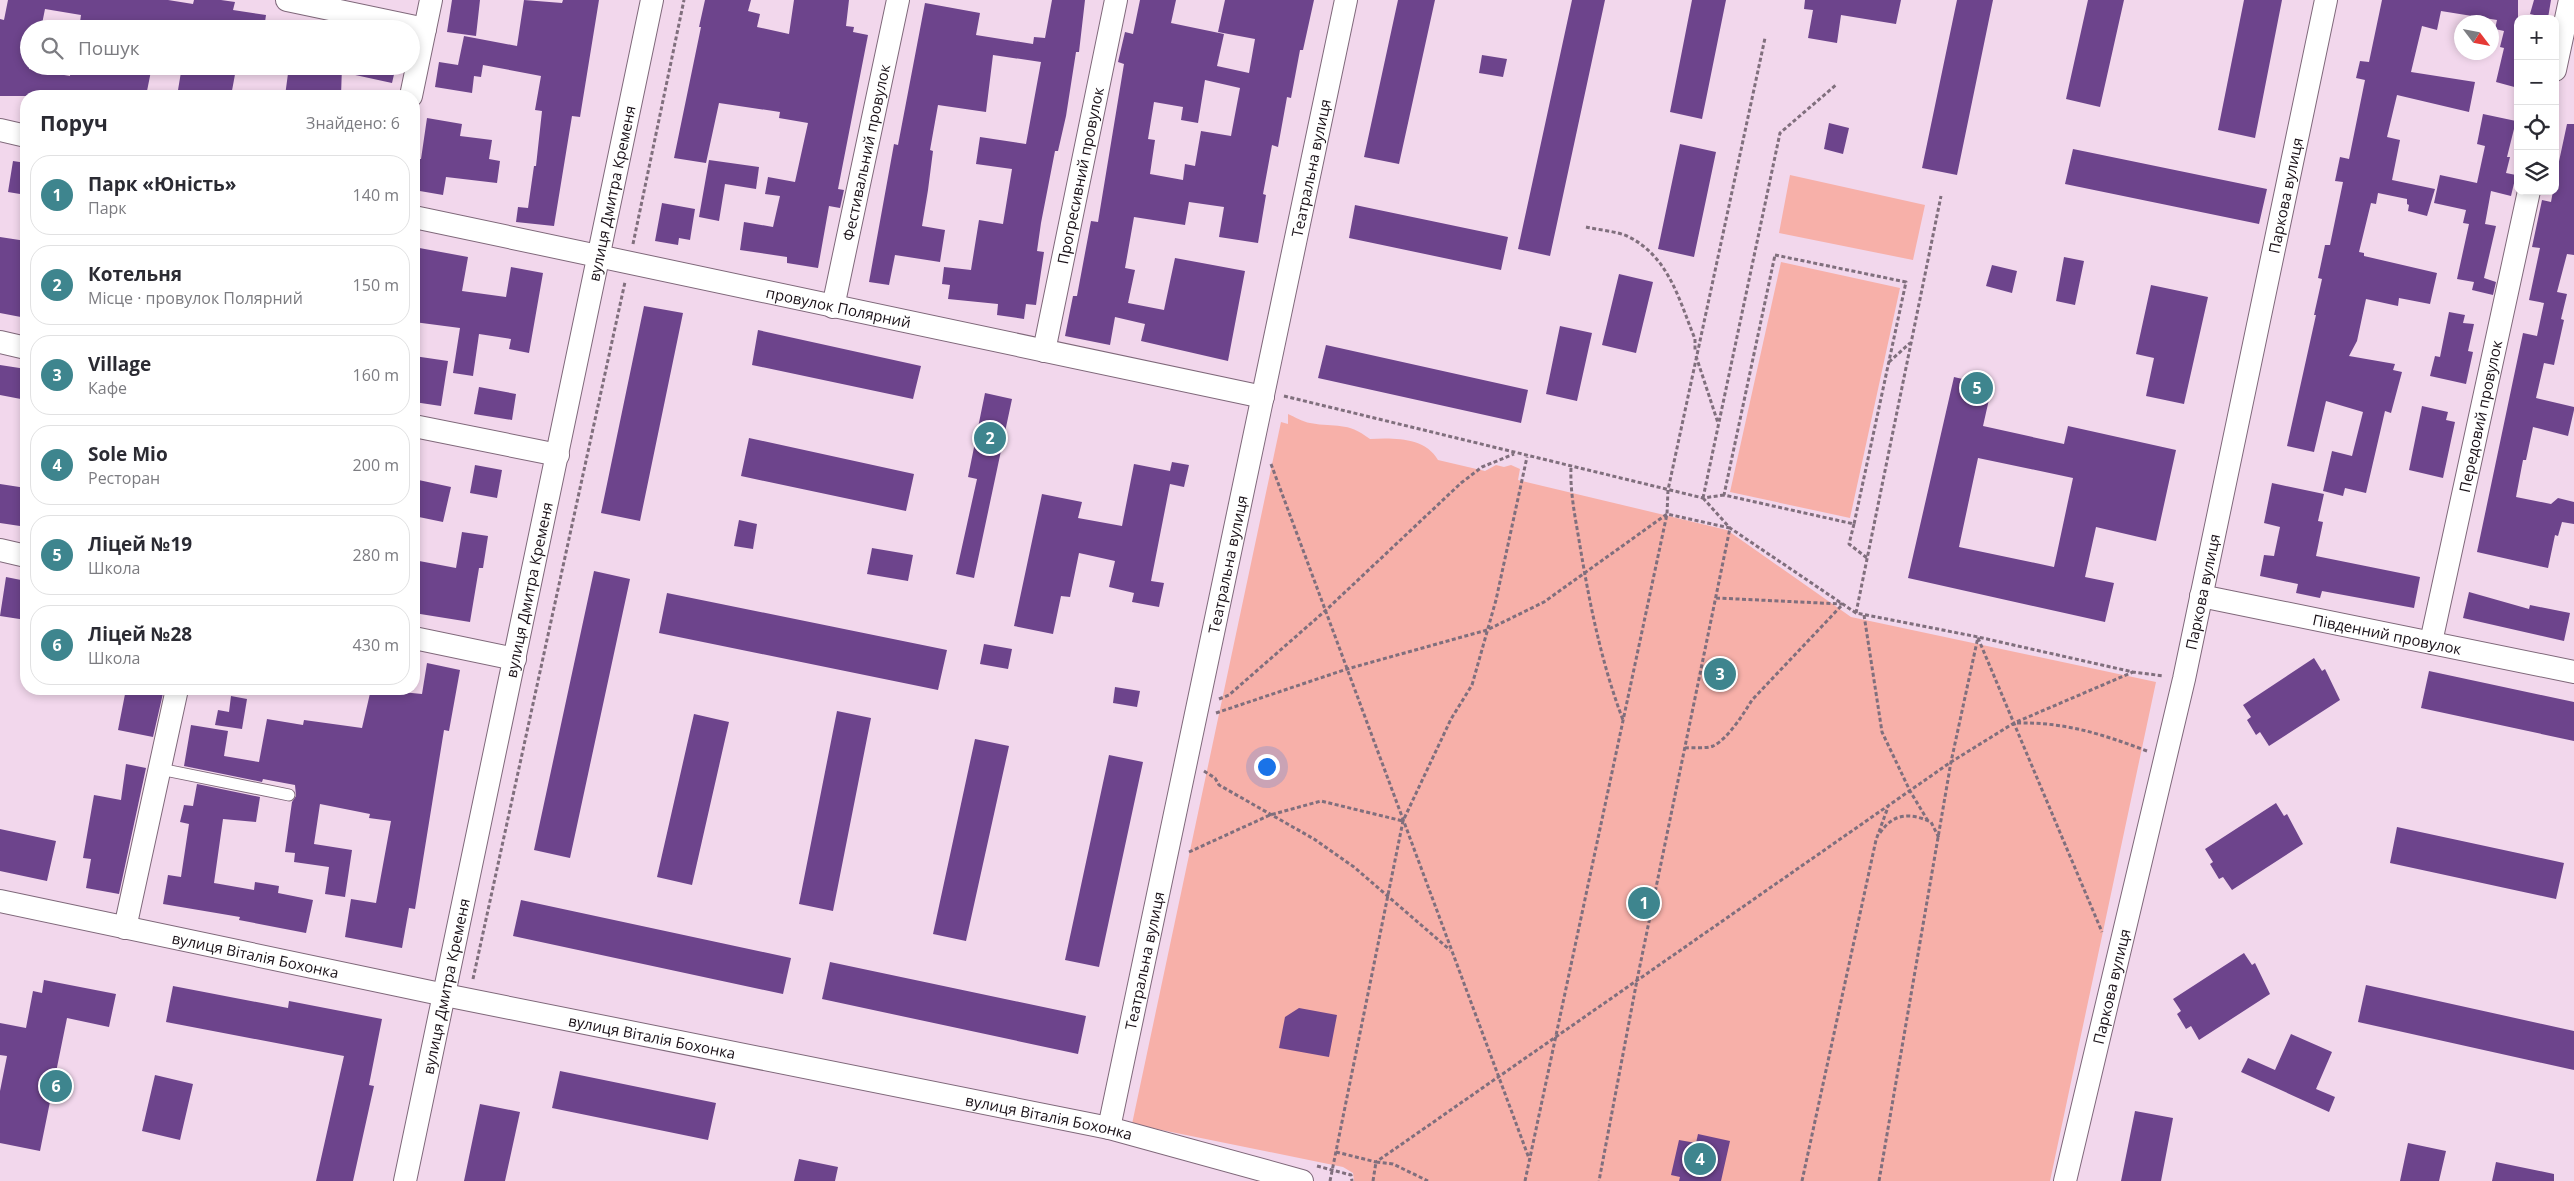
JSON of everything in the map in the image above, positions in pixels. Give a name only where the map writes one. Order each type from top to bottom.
[{"type":"street","points":[[286,0],[382,20]]},
{"type":"street","points":[[420,53],[431,0]]},
{"type":"street","name":"вулиця Дмитра Кременя","points":[[405,1181],[652,0]]},
{"type":"street","name":"Фестивальний провулок","points":[[833,307],[898,0]]},
{"type":"street","name":"Прогресивний провулок","points":[[1044,351],[1116,0]]},
{"type":"street","name":"Театральна вулиця","points":[[1109,1128],[1254,440],[1272,397],[1346,0]]},
{"type":"street","name":"Паркова вулиця","points":[[2065,1181],[2184,679],[2326,0]]},
{"type":"street","points":[[2557,60],[2570,0]]},
{"type":"street","points":[[420,28],[425,29]]},
{"type":"street","points":[[412,90],[415,75]]},
{"type":"street","points":[[0,130],[20,135]]},
{"type":"street","name":"Передовий провулок","points":[[2431,642],[2528,195]]},
{"type":"street","name":"провулок Полярний","points":[[420,218],[599,258],[1272,397]]},
{"type":"street","points":[[0,342],[20,347]]},
{"type":"street","points":[[420,427],[558,455]]},
{"type":"street","points":[[0,550],[20,555]]},
{"type":"street","name":"Південний провулок","points":[[2201,596],[2574,672]]},
{"type":"street","points":[[420,639],[515,659]]},
{"type":"street","points":[[126,928],[176,695]]},
{"type":"street","name":"вулиця Віталія Бохонка","points":[[0,901],[469,1000],[1109,1128],[1302,1181]]},
{"type":"lane","points":[[160,769],[289,796]]},
{"type":"path","points":[[469,1000],[629,264],[684,0]]},
{"type":"path","points":[[1525,1181],[1667,514],[1668,490],[1696,355],[1765,38]]},
{"type":"path","points":[[1703,498],[1780,132],[1837,84]]},
{"type":"path","points":[[1856,613],[1941,196]]},
{"type":"path","points":[[1586,227],[1626,235],[1640,244],[1664,265],[1695,339],[1696,355],[1718,424]]},
{"type":"path","points":[[1724,495],[1775,255],[1906,282],[1850,544],[1867,558]]},
{"type":"path","points":[[1888,363],[1911,343]]},
{"type":"path","points":[[1272,397],[1703,498],[1724,495],[1854,524]]},
{"type":"path","points":[[1254,440],[1268,456],[1530,1161]]},
{"type":"path","points":[[1218,700],[1228,695],[1325,611],[1461,483],[1482,467],[1514,454]]},
{"type":"path","points":[[1330,1181],[1403,821],[1451,718],[1472,685],[1487,630],[1527,457]]},
{"type":"path","points":[[1572,468],[1570,485],[1585,574],[1607,678],[1623,720]]},
{"type":"path","points":[[1703,498],[1730,528],[1856,613],[1978,637],[2133,672],[2184,679]]},
{"type":"path","points":[[1216,713],[1347,669],[1487,630],[1544,602],[1667,514],[1730,528]]},
{"type":"path","points":[[1599,1181],[1637,980],[1730,528]]},
{"type":"path","points":[[1716,598],[1842,604]]},
{"type":"path","points":[[1685,748],[1713,746],[1730,731],[1742,717],[1752,700],[1842,604]]},
{"type":"path","points":[[1864,615],[1882,732],[1910,790],[1939,838]]},
{"type":"path","points":[[1978,637],[2103,933]]},
{"type":"path","points":[[1879,1181],[1951,762],[1978,637]]},
{"type":"path","points":[[1373,1181],[1376,1162],[1951,762],[2014,723],[2133,672]]},
{"type":"path","points":[[2014,723],[2046,722],[2095,731],[2148,751]]},
{"type":"path","points":[[1204,771],[1215,778],[1219,785],[1314,839],[1354,867],[1451,952]]},
{"type":"path","points":[[1186,853],[1270,815],[1321,801],[1403,821]]},
{"type":"path","points":[[1802,1181],[1876,840],[1888,806]]},
{"type":"path","points":[[1876,840],[1884,828],[1895,819],[1910,814],[1928,821]]},
{"type":"path","points":[[1336,1152],[1376,1162],[1393,1164],[1428,1181]]},
{"type":"shaded area","points":[[1790,175],[1925,205],[1913,260],[1779,233]]},
{"type":"shaded area","points":[[1781,262],[1900,288],[1850,518],[1730,492]]},
{"type":"shaded area","points":[[1288,414],[1302,421],[1348,427],[1370,439],[1408,440],[1425,447],[1438,460],[1485,471],[1496,465],[1504,467],[1511,465],[1520,469],[1518,480],[1727,530],[1851,617],[2156,682],[2050,1181],[1354,1181],[1353,1173],[1343,1167],[1132,1124],[1281,422],[1288,424]]},
{"type":"building","points":[[8,0],[168,0],[193,4],[194,0],[221,0],[235,2],[233,10],[266,15],[265,20],[80,20],[81,15],[45,9],[43,20],[20,20],[20,75],[150,75],[147,90],[20,90],[20,96],[0,96],[0,19],[4,20]]},
{"type":"building","points":[[452,0],[480,0],[476,36],[447,32]]},
{"type":"building","points":[[524,0],[562,3],[563,0],[599,0],[580,117],[572,116],[554,226],[516,222],[518,207],[528,208],[534,166],[536,166],[542,111],[535,110],[541,76],[483,65],[481,77],[474,76],[472,93],[435,87],[439,62],[458,65],[464,36],[517,46]]},
{"type":"building","points":[[705,0],[751,0],[748,11],[760,14],[757,27],[789,34],[794,0],[849,0],[846,26],[854,27],[853,32],[868,35],[838,189],[844,190],[840,208],[829,206],[818,268],[787,263],[787,257],[740,250],[744,222],[773,227],[780,196],[765,194],[768,177],[795,182],[808,123],[779,118],[780,112],[719,103],[706,163],[674,158]]},
{"type":"building","points":[[1052,0],[1085,0],[1079,52],[1076,52],[1066,116],[1058,151],[1055,151],[1041,223],[1037,251],[1044,252],[1036,305],[1026,304],[1024,319],[997,315],[998,304],[948,299],[950,285],[942,284],[944,267],[971,270],[979,220],[1003,224],[1012,169],[976,164],[980,137],[1026,144],[1041,62],[993,55],[986,112],[938,105],[930,150],[933,151],[922,226],[945,230],[940,262],[895,255],[889,285],[869,282],[894,144],[898,145],[925,3],[980,13],[976,35],[1033,44],[1034,37],[1045,38]]},
{"type":"building","points":[[1140,0],[1176,0],[1171,23],[1224,34],[1217,66],[1249,73],[1255,39],[1218,32],[1225,0],[1314,0],[1303,50],[1300,50],[1291,98],[1287,97],[1278,147],[1272,145],[1263,194],[1266,195],[1258,243],[1219,237],[1224,207],[1189,202],[1185,225],[1134,217],[1125,268],[1135,270],[1128,303],[1164,310],[1175,258],[1245,271],[1228,361],[1141,341],[1145,324],[1115,317],[1110,345],[1065,336],[1073,296],[1077,296],[1091,221],[1098,222],[1124,64],[1118,62],[1125,32],[1133,34]],"holes":[[[1205,80],[1240,88],[1231,136],[1201,131],[1195,166],[1185,164],[1183,180],[1150,174],[1155,140],[1148,139],[1154,102],[1183,107],[1181,120],[1198,123]]]},
{"type":"building","points":[[1398,0],[1435,0],[1399,164],[1364,157]]},
{"type":"building","points":[[1572,0],[1605,0],[1550,256],[1518,249]]},
{"type":"building","points":[[1692,0],[1726,0],[1702,119],[1670,112]]},
{"type":"building","points":[[1805,0],[1901,0],[1896,24],[1841,15],[1837,43],[1808,38],[1813,10],[1804,9]]},
{"type":"building","points":[[1957,0],[1993,0],[1957,175],[1922,168]]},
{"type":"building","points":[[2088,0],[2124,0],[2100,107],[2066,99]]},
{"type":"building","points":[[2244,0],[2282,0],[2255,138],[2218,130]]},
{"type":"building","points":[[2382,0],[2518,0],[2518,15],[2514,15],[2514,87],[2496,82],[2504,48],[2500,47],[2504,31],[2499,30],[2499,15],[2466,15],[2441,11],[2437,30],[2422,26],[2411,72],[2475,82],[2469,112],[2397,95],[2387,137],[2400,140],[2392,180],[2435,189],[2427,216],[2408,211],[2407,199],[2378,193],[2376,204],[2371,203],[2359,252],[2364,253],[2364,256],[2437,273],[2430,304],[2399,298],[2398,306],[2366,299],[2357,341],[2349,356],[2395,364],[2393,370],[2402,372],[2391,413],[2385,411],[2366,493],[2345,488],[2343,496],[2323,491],[2332,451],[2352,456],[2363,412],[2326,401],[2314,452],[2287,446],[2316,315],[2314,315],[2322,279],[2318,278],[2325,245],[2330,245],[2343,182],[2335,181],[2340,157],[2349,159],[2365,80],[2356,78],[2360,61],[2369,62]]},
{"type":"building","points":[[2534,0],[2551,0],[2548,15],[2530,14]]},
{"type":"building","points":[[1482,55],[1507,59],[1503,77],[1479,73]]},
{"type":"building","points":[[180,75],[235,75],[232,90],[178,90]]},
{"type":"building","points":[[288,75],[342,75],[341,90],[286,90]]},
{"type":"building","points":[[355,75],[394,75],[392,83]]},
{"type":"building","points":[[2483,114],[2514,121],[2514,129],[2507,157],[2510,157],[2506,173],[2514,175],[2511,196],[2491,191],[2485,224],[2496,226],[2484,278],[2496,282],[2493,295],[2472,290],[2474,282],[2457,279],[2469,224],[2463,223],[2466,210],[2434,203],[2440,175],[2477,183],[2485,146],[2477,144]]},
{"type":"building","points":[[427,118],[462,124],[460,136],[492,140],[489,159],[500,161],[497,183],[446,177],[443,195],[420,191],[421,159]]},
{"type":"building","points":[[1829,123],[1849,128],[1843,154],[1824,149]]},
{"type":"building","points":[[2567,124],[2574,124],[2574,255],[2567,254],[2557,292],[2567,294],[2561,319],[2564,320],[2554,365],[2544,363],[2536,398],[2574,407],[2574,410],[2568,436],[2533,427],[2526,460],[2523,460],[2516,497],[2551,504],[2558,498],[2574,502],[2574,524],[2562,522],[2558,536],[2555,535],[2548,568],[2477,552],[2523,333],[2537,336],[2544,303],[2529,300],[2540,248],[2532,247],[2542,200],[2551,202],[2552,195],[2559,195],[2559,161]]},
{"type":"building","points":[[1680,144],[1716,152],[1694,257],[1658,249]]},
{"type":"building","points":[[2073,149],[2267,189],[2259,224],[2065,184]]},
{"type":"building","points":[[709,160],[759,167],[756,189],[725,184],[719,221],[699,217]]},
{"type":"building","points":[[13,161],[20,162],[20,194],[8,192]]},
{"type":"building","points":[[662,203],[695,209],[690,240],[679,238],[678,245],[655,241]]},
{"type":"building","points":[[1355,205],[1508,237],[1501,270],[1349,238]]},
{"type":"building","points":[[0,237],[20,240],[20,317],[0,313]]},
{"type":"building","points":[[420,248],[468,257],[462,291],[506,297],[511,267],[543,273],[529,353],[509,349],[511,339],[479,334],[473,376],[453,373],[460,328],[420,323]]},
{"type":"building","points":[[2064,257],[2084,261],[2075,305],[2056,301]]},
{"type":"building","points":[[1992,265],[2017,271],[2012,293],[1986,286]]},
{"type":"building","points":[[1619,274],[1653,282],[1636,353],[1602,345]]},
{"type":"building","points":[[2151,285],[2208,297],[2184,404],[2146,396],[2154,358],[2136,354]]},
{"type":"building","points":[[644,306],[683,313],[640,521],[601,513]]},
{"type":"building","points":[[2449,312],[2465,315],[2463,323],[2474,324],[2468,351],[2473,352],[2466,384],[2430,376],[2435,356],[2440,357]]},
{"type":"building","points":[[1560,326],[1592,333],[1577,401],[1546,394]]},
{"type":"building","points":[[758,330],[921,366],[913,399],[752,365]]},
{"type":"building","points":[[1326,345],[1528,390],[1521,423],[1318,378]]},
{"type":"building","points":[[420,357],[448,361],[441,406],[420,403]]},
{"type":"building","points":[[0,365],[20,368],[20,399],[0,395]]},
{"type":"building","points":[[1954,377],[1992,386],[1983,426],[2064,444],[2068,426],[2176,450],[2156,541],[2096,527],[2085,577],[2114,583],[2105,622],[1908,578]],"holes":[[[1978,458],[2073,478],[2054,567],[1959,547]]]},
{"type":"building","points":[[479,387],[516,394],[512,420],[474,414]]},
{"type":"building","points":[[985,393],[1012,399],[974,578],[956,574],[977,479],[968,477]]},
{"type":"building","points":[[2422,406],[2448,412],[2446,420],[2455,422],[2443,478],[2409,470]]},
{"type":"building","points":[[749,438],[914,474],[906,511],[741,476]]},
{"type":"building","points":[[1172,462],[1189,465],[1184,487],[1170,484],[1151,581],[1164,583],[1159,607],[1132,602],[1134,593],[1109,587],[1115,561],[1079,553],[1070,597],[1061,596],[1053,634],[1014,626],[1042,494],[1082,502],[1078,518],[1122,526],[1134,464],[1170,471]]},
{"type":"building","points":[[475,465],[502,470],[497,498],[470,493]]},
{"type":"building","points":[[420,480],[451,487],[443,522],[420,517]]},
{"type":"building","points":[[2272,483],[2324,494],[2318,521],[2323,522],[2316,556],[2420,577],[2414,608],[2322,591],[2320,598],[2296,593],[2298,584],[2260,576],[2264,555],[2274,556],[2280,527],[2264,523]]},
{"type":"building","points":[[0,484],[20,487],[20,526],[0,523]]},
{"type":"building","points":[[739,520],[757,524],[753,549],[734,546]]},
{"type":"building","points":[[462,532],[488,536],[483,568],[479,568],[470,622],[420,614],[420,561],[456,568]]},
{"type":"building","points":[[872,548],[913,555],[908,581],[867,574]]},
{"type":"building","points":[[594,571],[630,579],[570,858],[534,850]]},
{"type":"building","points":[[6,577],[20,580],[20,619],[0,616]]},
{"type":"building","points":[[2469,592],[2529,609],[2530,605],[2570,613],[2564,641],[2463,618]]},
{"type":"building","points":[[667,593],[947,650],[938,690],[659,633]]},
{"type":"building","points":[[984,644],[1012,649],[1008,669],[980,664]]},
{"type":"building","points":[[2314,658],[2322,671],[2325,669],[2340,700],[2269,746],[2260,732],[2256,735],[2247,720],[2251,717],[2243,705]]},
{"type":"building","points":[[427,663],[460,670],[449,731],[444,730],[415,909],[409,908],[402,948],[345,937],[351,899],[376,903],[391,821],[369,818],[370,814],[320,804],[314,844],[352,850],[345,897],[325,894],[329,867],[294,862],[295,853],[285,852],[292,802],[296,796],[295,785],[263,779],[262,782],[184,766],[191,725],[228,731],[224,756],[259,762],[267,719],[303,725],[304,720],[362,728],[370,695],[422,694]]},
{"type":"building","points":[[2429,671],[2574,702],[2574,741],[2421,708]]},
{"type":"building","points":[[1115,687],[1140,691],[1137,707],[1113,703]]},
{"type":"building","points":[[125,695],[163,695],[153,737],[118,730]]},
{"type":"building","points":[[231,696],[247,699],[242,729],[215,725],[218,710],[229,712]]},
{"type":"building","points":[[837,711],[871,718],[833,911],[799,904]]},
{"type":"building","points":[[694,714],[729,722],[692,885],[657,877]]},
{"type":"building","points":[[975,739],[1009,746],[966,941],[933,934]]},
{"type":"building","points":[[1109,755],[1143,762],[1099,967],[1065,960]]},
{"type":"building","points":[[126,764],[146,768],[119,894],[86,888],[91,859],[83,858],[94,795],[121,800]]},
{"type":"building","points":[[197,784],[260,797],[256,822],[223,819],[214,883],[254,890],[255,882],[279,886],[278,893],[313,900],[306,933],[239,920],[240,917],[163,904],[168,875],[181,877],[189,824],[180,822],[184,805],[193,806]]},
{"type":"building","points":[[2276,803],[2284,816],[2287,814],[2303,844],[2232,890],[2223,877],[2219,879],[2210,864],[2213,862],[2205,849]]},
{"type":"building","points":[[2397,827],[2564,863],[2556,899],[2390,863]]},
{"type":"building","points":[[0,829],[56,841],[47,881],[0,871]]},
{"type":"building","points":[[521,900],[791,958],[783,994],[513,936]]},
{"type":"building","points":[[2244,953],[2252,965],[2255,963],[2270,994],[2199,1040],[2191,1026],[2186,1029],[2177,1014],[2181,1011],[2173,999]]},
{"type":"building","points":[[830,962],[1086,1016],[1078,1054],[822,999]]},
{"type":"building","points":[[44,980],[116,994],[109,1027],[67,1018],[40,1151],[0,1143],[0,1091],[7,1056],[0,1055],[0,1023],[26,1028],[33,991],[42,993]]},
{"type":"building","points":[[2366,985],[2574,1031],[2574,1070],[2358,1022]]},
{"type":"building","points":[[173,986],[288,1008],[289,1001],[382,1019],[369,1085],[374,1086],[353,1181],[316,1181],[344,1056],[166,1022]]},
{"type":"building","points":[[1299,1008],[1337,1015],[1329,1057],[1279,1048],[1285,1017]]},
{"type":"building","points":[[2291,1034],[2332,1052],[2316,1089],[2335,1097],[2329,1112],[2241,1072],[2248,1058],[2275,1070]]},
{"type":"building","points":[[560,1071],[716,1103],[708,1140],[552,1108]]},
{"type":"building","points":[[155,1075],[193,1084],[180,1140],[142,1131]]},
{"type":"building","points":[[480,1104],[520,1112],[505,1181],[464,1181]]},
{"type":"building","points":[[2135,1111],[2173,1118],[2161,1181],[2121,1181]]},
{"type":"building","points":[[1698,1134],[1730,1141],[1721,1181],[1679,1181],[1680,1177],[1671,1175],[1679,1140],[1696,1143]]},
{"type":"building","points":[[2408,1143],[2446,1151],[2439,1181],[2400,1181]]},
{"type":"building","points":[[799,1159],[838,1167],[835,1181],[794,1181]]},
{"type":"building","points":[[2496,1162],[2554,1174],[2554,1181],[2492,1181]]},
{"type":"place","name":"Ліцей №19","points":[[1977,388]]},
{"type":"place","name":"Котельня","points":[[990,438]]},
{"type":"place","name":"Village","points":[[1720,674]]},
{"type":"place","name":"Парк «Юність»","points":[[1644,903]]},
{"type":"place","name":"Ліцей №28","points":[[56,1086]]},
{"type":"place","name":"Sole Mio","points":[[1700,1159]]}]
